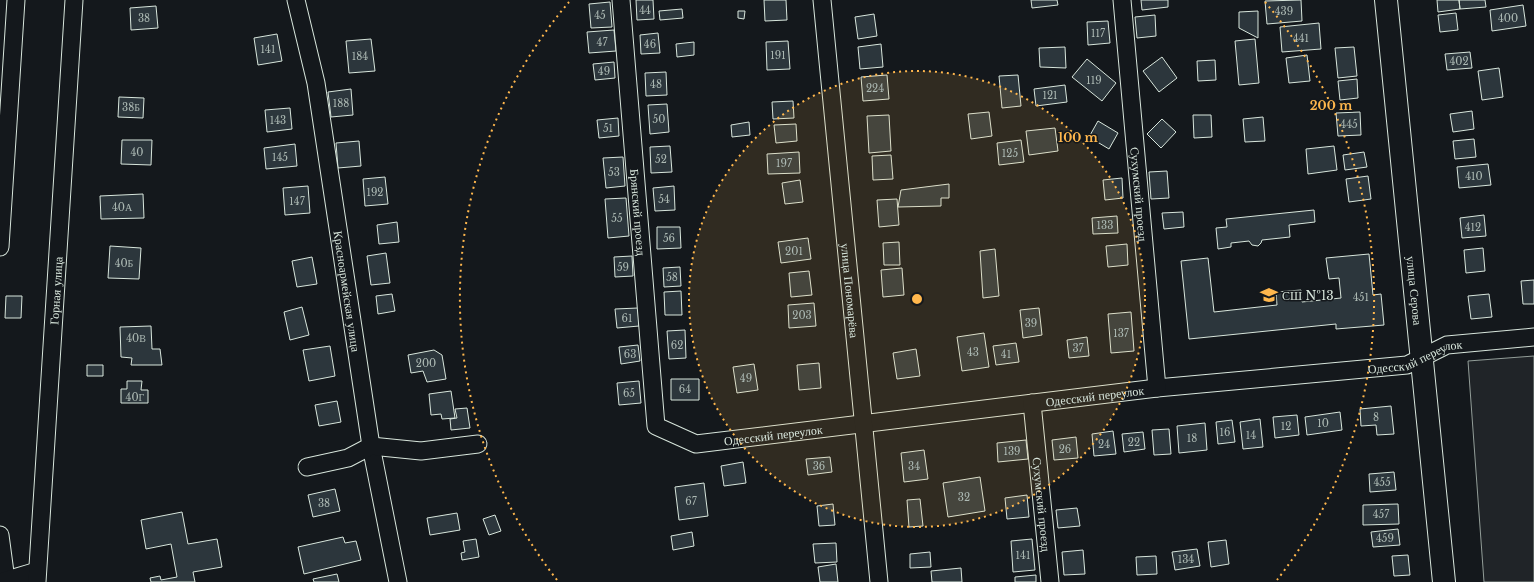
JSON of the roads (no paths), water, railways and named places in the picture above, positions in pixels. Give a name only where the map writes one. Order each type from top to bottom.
[{"type":"main road","name":"улица Серова","points":[[1386,0],[1423,357],[1444,582]]},
{"type":"street","points":[[0,247],[16,0]]},
{"type":"street","name":"Горная улица","points":[[37,576],[74,0]]},
{"type":"street","name":"Красноармейская улица","points":[[296,0],[316,83],[371,446],[398,582]]},
{"type":"street","name":"Брянский проезд","points":[[621,0],[656,426]]},
{"type":"street","name":"улица Пономарёва","points":[[822,0],[879,582]]},
{"type":"street","name":"Сухумский проезд","points":[[1122,0],[1157,388]]},
{"type":"street","name":"Одесский переулок","points":[[656,426],[696,444],[1157,388],[1408,365],[1447,345],[1534,337]]},
{"type":"street","name":"Сухумский проезд","points":[[1032,403],[1050,582]]},
{"type":"street","points":[[307,467],[348,458],[371,446],[421,451],[478,444]]},
{"type":"street","points":[[0,535],[3,581],[37,576]]},
{"type":"place","name":"СШ №13","points":[[1269,295]]}]
